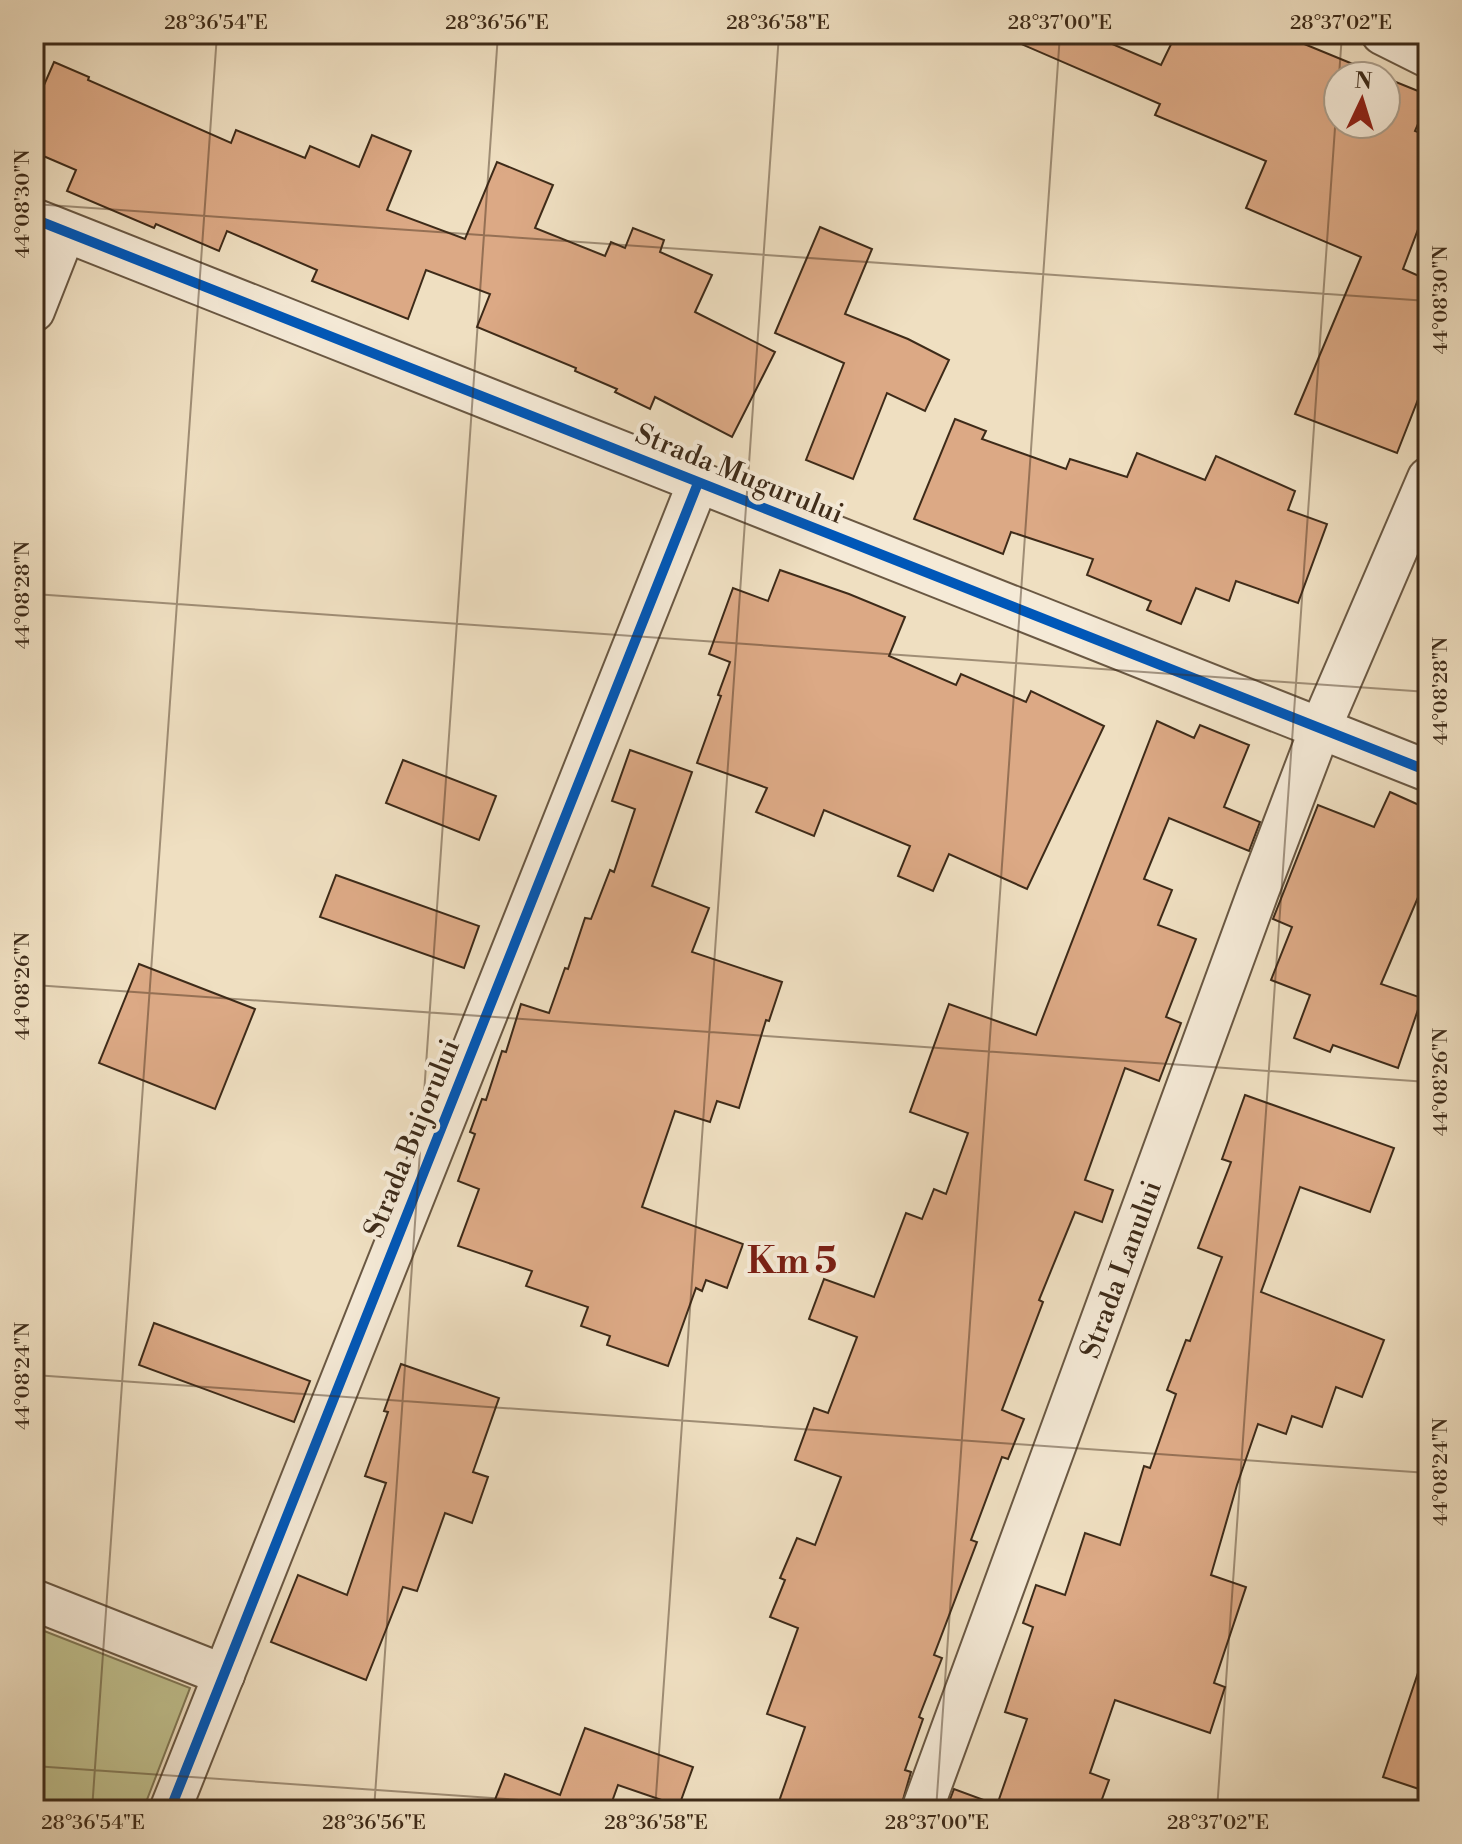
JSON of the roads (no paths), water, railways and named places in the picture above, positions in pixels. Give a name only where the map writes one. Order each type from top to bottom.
[{"type":"street","points":[[1382,34],[1428,57]]},
{"type":"street","points":[[34,311],[50,226]]},
{"type":"street","name":"Strada Mugurului","points":[[50,226],[1428,771]]},
{"type":"street","name":"Strada Lanului","points":[[922,1810],[1208,1026],[1320,729],[1428,478]]},
{"type":"street","name":"Strada Bujorului","points":[[170,1810],[698,483]]},
{"type":"street","points":[[34,1600],[224,1675]]},
{"type":"district","name":"Km 5","points":[[792,1260]]}]
